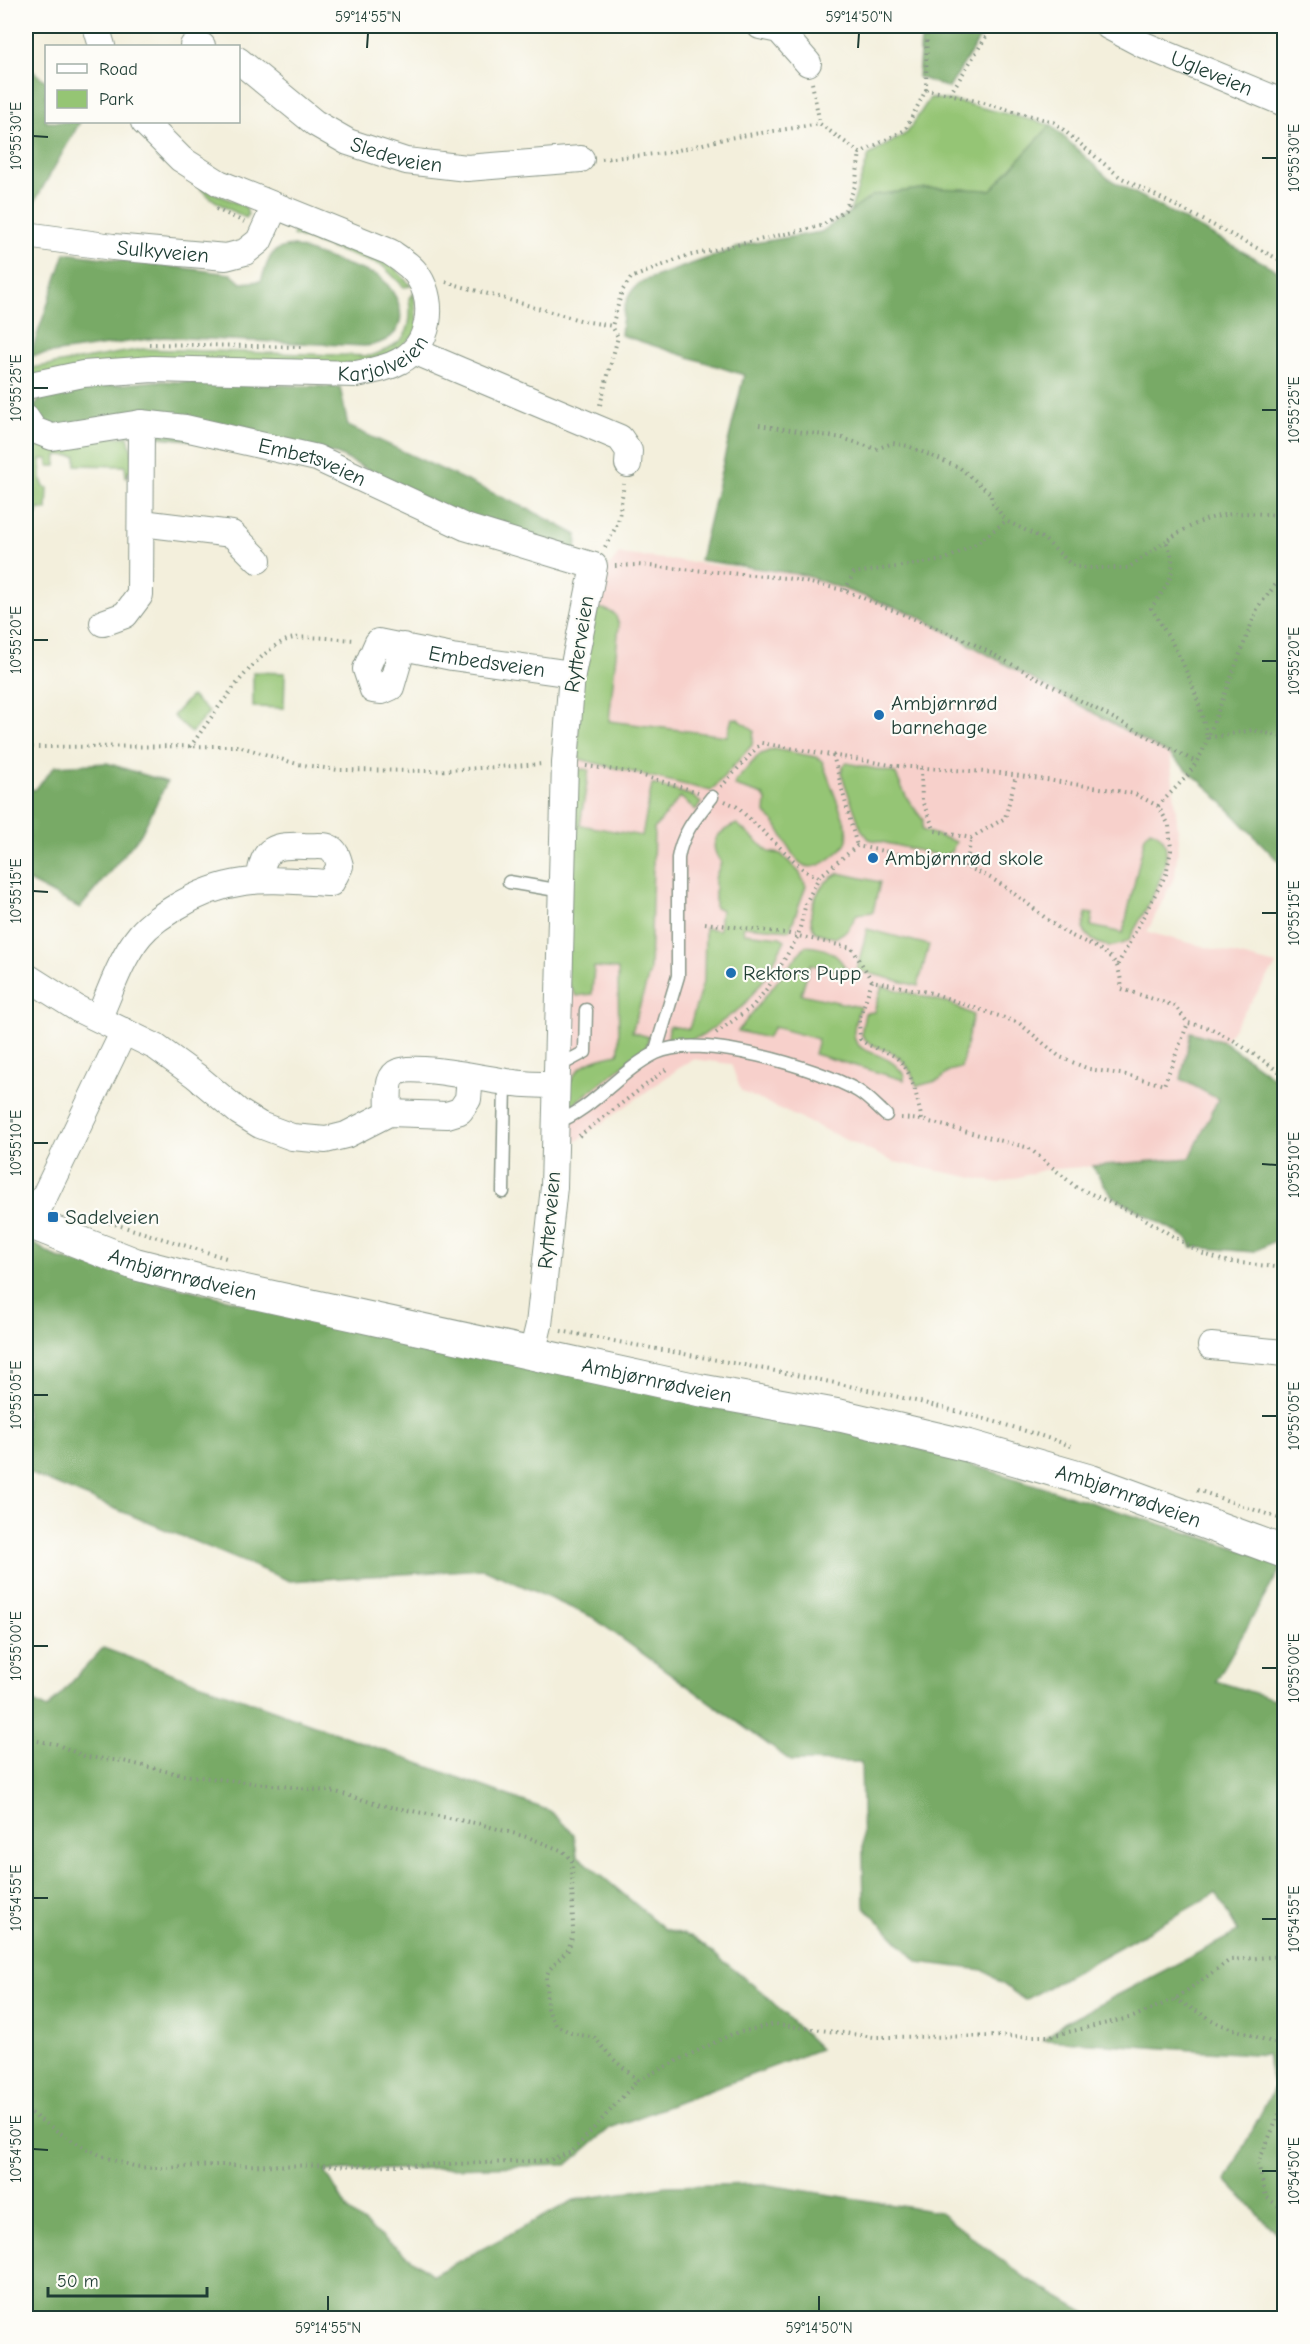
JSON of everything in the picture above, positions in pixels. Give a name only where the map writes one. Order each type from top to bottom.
[{"type":"street","points":[[96,26],[102,45]]},
{"type":"street","points":[[760,26],[779,30],[808,63]]},
{"type":"street","name":"Ugleveien","points":[[1108,26],[1144,45],[1284,103]]},
{"type":"street","name":"Sledeveien","points":[[240,62],[315,123],[348,142],[406,161],[467,168],[581,159]]},
{"type":"street","name":"Karjolveien","points":[[26,386],[82,375],[153,369],[356,374],[380,370],[402,361],[414,351],[425,331],[428,301],[418,274],[390,252],[219,183],[182,159],[145,123]]},
{"type":"street","name":"Sulkyveien","points":[[26,235],[113,247],[226,257],[252,248],[265,230],[275,206]]},
{"type":"street","points":[[414,351],[620,438],[629,451],[628,464]]},
{"type":"street","name":"Embetsveien","points":[[26,418],[34,430],[52,437],[141,423],[184,428],[317,458],[465,527],[594,566]]},
{"type":"street","points":[[103,623],[125,615],[140,595],[142,523],[134,488],[141,423]]},
{"type":"street","points":[[142,523],[232,534],[258,560]]},
{"type":"street","name":"Rytterveien","points":[[532,1354],[539,1325],[554,1187],[565,763],[572,675],[594,566]]},
{"type":"street","name":"Embedsveien","points":[[403,646],[391,687],[382,691],[373,690],[366,669],[378,642],[403,646],[452,657],[572,675]]},
{"type":"street","points":[[99,1017],[127,956],[153,922],[190,898],[211,889],[226,883],[260,879]]},
{"type":"street","points":[[26,976],[78,1009],[99,1017],[156,1047],[196,1076],[239,1112],[260,1125],[292,1137],[326,1140],[346,1135],[389,1113],[447,1115],[460,1112],[468,1100],[470,1077]]},
{"type":"street","points":[[28,1223],[76,1118],[124,1031]]},
{"type":"street","points":[[389,1113],[390,1082],[398,1071],[451,1071],[470,1077],[505,1082],[556,1076]]},
{"type":"street","name":"Ambjørnrødveien","points":[[28,1223],[135,1264],[209,1283],[532,1354],[842,1416],[969,1446],[1091,1481],[1284,1552]]},
{"type":"street","points":[[1211,1346],[1284,1353]]},
{"type":"lane","points":[[655,1053],[678,976],[680,846],[694,821],[712,797]]},
{"type":"lane","points":[[509,882],[562,891]]},
{"type":"lane","points":[[556,1076],[585,1052],[586,1010]]},
{"type":"lane","points":[[555,1123],[573,1115],[655,1053],[699,1045],[761,1057],[841,1082],[861,1093],[885,1115]]},
{"type":"lane","points":[[503,1192],[505,1082]]},
{"type":"path","points":[[860,153],[905,130],[926,90],[927,26]]},
{"type":"path","points":[[950,94],[989,32],[996,26]]},
{"type":"path","points":[[808,63],[820,124],[860,153]]},
{"type":"path","points":[[926,90],[950,94],[1054,122],[1120,177],[1284,262]]},
{"type":"path","points":[[581,159],[666,153],[728,138],[820,124]]},
{"type":"path","points":[[593,426],[615,357],[618,338],[612,326],[622,291],[631,278],[683,257],[821,226],[845,210],[855,186],[860,153]]},
{"type":"path","points":[[213,207],[265,230]]},
{"type":"path","points":[[443,282],[583,321],[612,326]]},
{"type":"path","points":[[143,345],[164,342],[306,347]]},
{"type":"path","points":[[759,424],[842,438],[876,449],[893,443],[960,468],[990,493],[1005,521],[1044,539],[1071,564],[1082,568],[1128,568],[1166,541],[1203,520],[1244,511],[1284,516]]},
{"type":"path","name":"Rytterveien","points":[[594,566],[618,523],[628,464]]},
{"type":"path","points":[[846,589],[854,573],[944,560],[974,545],[1005,521]]},
{"type":"path","points":[[1166,541],[1173,554],[1174,568],[1167,585],[1151,608],[1184,662],[1203,715],[1207,738]]},
{"type":"path","points":[[594,566],[637,565],[714,571],[786,578],[846,589],[968,641],[1196,762]]},
{"type":"path","points":[[1158,806],[1188,775],[1196,762],[1258,607],[1284,574]]},
{"type":"path","points":[[190,747],[247,671],[279,642],[294,638],[378,642]]},
{"type":"path","points":[[1207,738],[1253,730],[1284,737]]},
{"type":"path","points":[[712,797],[761,743],[896,766],[1016,776],[1135,794],[1158,806],[1169,825],[1171,850],[1166,874],[1117,966]]},
{"type":"path","points":[[26,747],[238,746],[297,764],[338,770],[431,771],[565,763]]},
{"type":"path","points":[[833,755],[857,846]]},
{"type":"path","points":[[921,768],[922,801],[935,831],[971,838],[1005,818],[1016,776]]},
{"type":"path","points":[[966,867],[971,838]]},
{"type":"path","points":[[857,846],[966,867],[982,873],[1023,898],[1063,931],[1104,953],[1117,966],[1122,989],[1175,1006],[1188,1023],[1210,1028],[1233,1040],[1284,1075]]},
{"type":"path","points":[[579,1146],[579,1135],[752,1007],[769,986],[798,936],[806,903],[819,877],[857,846]]},
{"type":"path","points":[[705,923],[798,936],[852,948],[872,981],[932,993],[1019,1023],[1060,1057],[1089,1069],[1126,1075],[1164,1085],[1188,1023]]},
{"type":"path","points":[[872,981],[859,1020],[860,1039],[868,1046],[895,1056],[914,1085],[922,1120]]},
{"type":"path","points":[[885,1115],[922,1120],[1029,1148],[1076,1186],[1140,1216],[1201,1253],[1224,1261],[1284,1268]]},
{"type":"path","points":[[560,1330],[562,1319]]},
{"type":"path","points":[[26,1738],[56,1744],[86,1757],[123,1761],[182,1775],[336,1792],[381,1805],[489,1826],[530,1838],[562,1851],[572,1861],[573,1935],[568,1950],[549,1970],[546,1977],[547,2008],[556,2025],[571,2033],[595,2038],[612,2058],[638,2080]]},
{"type":"path","points":[[26,2110],[94,2152],[144,2167],[214,2165],[374,2167],[550,2160],[572,2152],[638,2080],[732,2034],[775,2024],[874,2037],[1050,2036],[1132,2017],[1175,1999],[1230,1960],[1284,1956]]},
{"type":"path","points":[[1175,1999],[1219,2024],[1283,2046],[1284,2054]]},
{"type":"path","points":[[1284,2103],[1258,2163],[1266,2197],[1284,2210]]},
{"type":"shaded area","name":"Ambjørnrød skole","points":[[619,554],[804,575],[914,614],[1170,755],[1179,839],[1175,876],[1147,932],[1276,965],[1224,1042],[1192,1032],[1219,1099],[1190,1159],[1043,1170],[999,1183],[894,1162],[741,1091],[731,1064],[692,1059],[570,1146],[562,1105],[573,747],[593,585]]},
{"type":"green space","points":[[922,26],[987,26],[949,88],[918,77]]},
{"type":"green space","points":[[26,66],[45,80],[45,123],[79,123],[26,217]]},
{"type":"green space","points":[[930,98],[955,101],[1051,125],[991,190],[928,188],[874,195],[850,212],[869,155],[907,133]]},
{"type":"green space","points":[[1051,125],[1109,179],[1284,274],[1284,867],[1208,788],[1170,755],[914,614],[804,575],[700,560],[744,375],[621,335],[625,305],[631,292],[643,281],[748,244],[821,232],[874,195],[928,188],[991,190]]},
{"type":"green space","points":[[198,186],[246,207],[248,215],[246,218],[226,208]]},
{"type":"green space","points":[[302,228],[390,263],[411,286],[404,287],[383,266],[293,235],[296,229]]},
{"type":"green space","points":[[294,246],[379,276],[389,286],[400,308],[398,329],[391,337],[380,343],[365,346],[163,337],[30,356],[65,253],[231,274],[241,283],[261,281],[274,252]]},
{"type":"green space","points":[[414,293],[418,332],[381,362],[26,378],[26,369],[143,349],[371,356],[392,347],[404,336],[410,320],[409,298]]},
{"type":"green space","points":[[155,381],[340,387],[348,426],[534,512],[577,535],[576,553],[470,521],[337,454],[54,427],[36,418],[34,407],[42,396],[74,389]]},
{"type":"green space","points":[[26,434],[128,437],[136,467],[126,477],[125,466],[76,465],[76,456],[57,455],[56,466],[48,466],[48,459],[41,459],[41,479],[44,487],[48,488],[47,510],[38,509],[38,514],[26,514]]},
{"type":"green space","points":[[598,609],[615,614],[619,625],[609,721],[727,736],[732,718],[738,719],[754,731],[752,745],[711,791],[591,762],[580,759],[577,755],[580,665]]},
{"type":"green space","points":[[253,672],[285,673],[284,708],[253,707]]},
{"type":"green space","points":[[191,696],[209,712],[191,733],[173,716]]},
{"type":"green space","points":[[774,749],[816,757],[822,761],[848,836],[843,848],[822,864],[810,867],[801,864],[774,822],[765,813],[766,800],[763,795],[735,786],[735,782],[759,755]]},
{"type":"green space","points":[[107,763],[167,782],[141,834],[80,908],[26,880],[26,788],[35,790],[55,766]]},
{"type":"green space","points":[[847,763],[895,773],[907,798],[923,820],[922,830],[956,842],[951,852],[942,856],[869,839],[861,829],[841,773],[843,766]]},
{"type":"green space","points":[[577,770],[589,770],[580,825],[642,836],[652,784],[693,796],[701,803],[696,810],[680,797],[654,829],[650,971],[632,1032],[649,1037],[646,1048],[572,1105],[565,1106],[574,1075],[587,1064],[618,1054],[619,1051],[618,969],[594,967],[592,994],[576,996],[565,978]]},
{"type":"green space","points":[[737,824],[769,852],[781,854],[799,872],[806,886],[790,930],[743,926],[744,933],[780,937],[785,940],[765,978],[743,1006],[702,1036],[673,1044],[668,1040],[669,1026],[689,1029],[704,979],[705,928],[719,930],[721,909],[715,908],[715,879],[721,862],[714,849],[714,843],[724,830]]},
{"type":"green space","points":[[1150,830],[1162,837],[1166,849],[1165,864],[1152,898],[1129,940],[1110,946],[1098,943],[1083,929],[1086,913],[1093,914],[1091,926],[1123,933],[1145,836]]},
{"type":"green space","points":[[839,873],[880,882],[873,912],[857,914],[848,930],[835,938],[815,932],[811,915],[819,891],[825,883]]},
{"type":"green space","points":[[867,929],[929,945],[918,986],[857,970]]},
{"type":"green space","points":[[805,946],[820,948],[832,953],[841,961],[849,974],[810,964],[801,994],[860,1007],[854,1037],[858,1045],[894,1064],[904,1075],[904,1080],[814,1054],[818,1039],[774,1027],[767,1038],[738,1031]]},
{"type":"green space","points":[[882,986],[949,1003],[973,1015],[961,1068],[949,1071],[940,1080],[917,1086],[902,1060],[864,1038],[861,1034],[865,1013],[874,1012]]},
{"type":"green space","points":[[1284,990],[1284,1044],[1276,1017],[1280,996]]},
{"type":"green space","points":[[1191,1032],[1224,1042],[1284,1085],[1284,1236],[1253,1252],[1192,1247],[1187,1238],[1112,1196],[1092,1166],[1190,1158],[1218,1099],[1181,1079]]},
{"type":"green space","points":[[26,1239],[57,1258],[319,1321],[886,1438],[1284,1563],[1216,1681],[1284,1702],[1284,2241],[1226,2180],[1274,2088],[1267,2055],[1044,2040],[1064,2023],[1238,1932],[1216,1893],[1025,2000],[983,1970],[918,1962],[864,1906],[861,1762],[791,1761],[592,1617],[484,1569],[290,1581],[26,1472]]},
{"type":"green space","points":[[103,1648],[550,1811],[574,1834],[577,1855],[665,1929],[693,1937],[762,1992],[820,2049],[610,2128],[567,2165],[325,2171],[349,2212],[433,2275],[574,2200],[667,2186],[762,2184],[939,2212],[1027,2279],[1095,2318],[26,2318],[26,1698],[47,1709]]},
{"type":"place","name":"Ambjørnrød barnehage","points":[[879,715]]},
{"type":"place","name":"Ambjørnrød skole","points":[[873,858]]},
{"type":"place","name":"Rektors Pupp","points":[[731,973]]},
{"type":"place","name":"Sadelveien","points":[[53,1217]]}]
